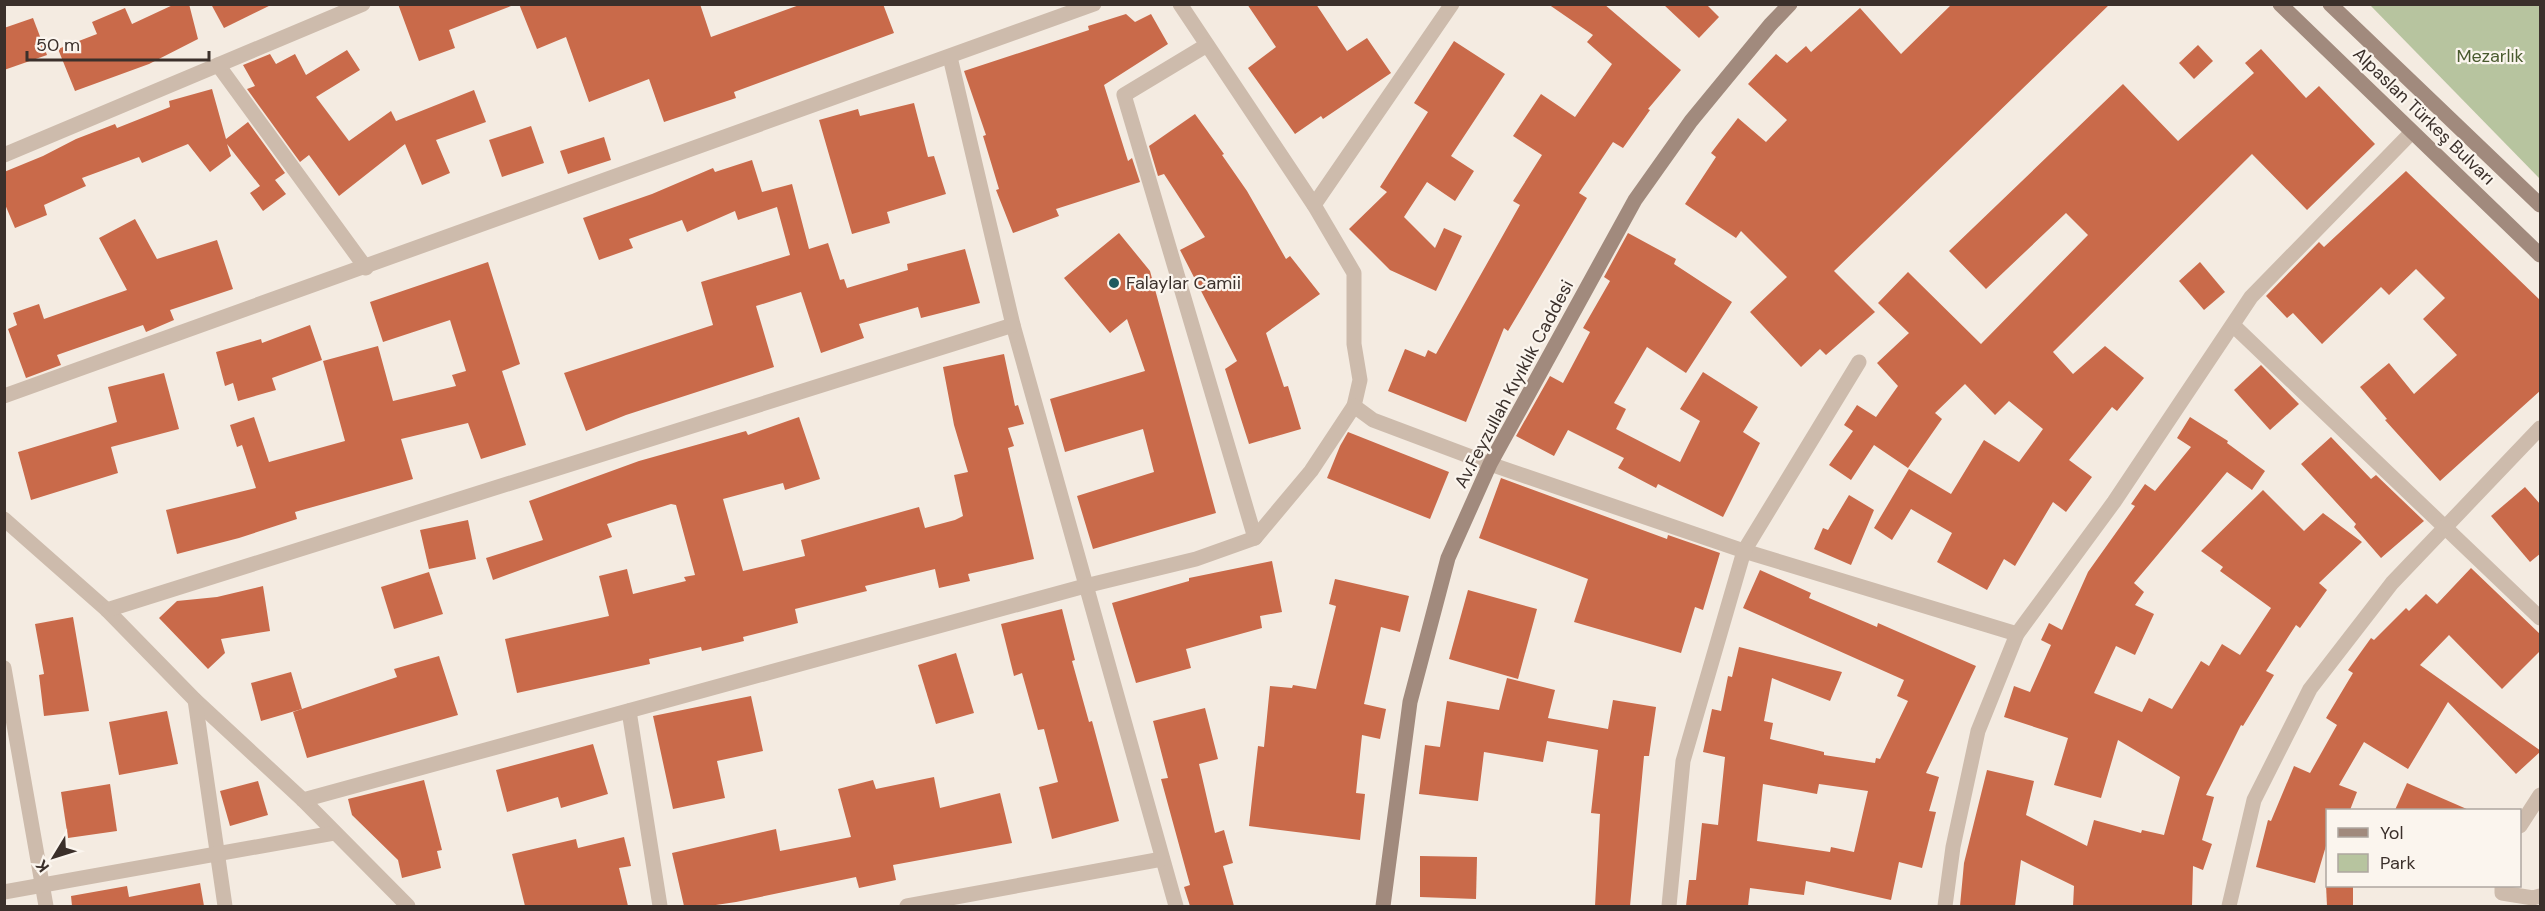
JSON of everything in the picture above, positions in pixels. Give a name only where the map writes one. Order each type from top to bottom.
[{"type":"street","points":[[4,155],[363,4]]},
{"type":"street","points":[[4,396],[366,268],[1094,4]]},
{"type":"street","points":[[303,800],[1085,586],[1196,559],[1255,538],[1311,471],[1354,406],[1360,380],[1354,344],[1354,273],[1314,205],[1180,4]]},
{"type":"street","points":[[1314,205],[1452,4]]},
{"type":"street","name":"Av.Feyzullah Kıyıklık Caddesi","points":[[1383,906],[1410,702],[1448,558],[1490,464],[1635,200],[1691,121],[1790,4]]},
{"type":"street","name":"Alpaslan Türkeş Bulvarı","points":[[2280,4],[2541,255]]},
{"type":"street","name":"Alpaslan Türkeş Bulvarı","points":[[2330,4],[2541,205]]},
{"type":"street","points":[[1207,45],[1124,95],[1255,538]]},
{"type":"street","points":[[950,57],[1014,325],[1176,906]]},
{"type":"street","points":[[218,65],[366,268]]},
{"type":"street","points":[[1944,906],[1953,847],[1978,731],[2017,634],[2114,502],[2252,297],[2412,132]]},
{"type":"street","points":[[107,610],[1014,325]]},
{"type":"street","points":[[2234,326],[2541,618]]},
{"type":"street","points":[[1669,906],[1683,761],[1744,551],[1859,362]]},
{"type":"street","points":[[1354,406],[1373,420],[1490,464],[1744,551],[2017,634]]},
{"type":"street","points":[[2229,906],[2254,800],[2310,689],[2392,583],[2541,428]]},
{"type":"street","points":[[4,519],[11,534],[107,610],[195,700],[303,800],[408,906]]},
{"type":"street","points":[[4,668],[46,906]]},
{"type":"street","points":[[195,700],[225,906]]},
{"type":"street","points":[[629,711],[660,906]]},
{"type":"street","points":[[2521,825],[2541,795]]},
{"type":"street","points":[[4,892],[334,833]]},
{"type":"street","points":[[907,906],[1162,859]]},
{"type":"street","points":[[2502,887],[2502,893],[2533,898],[2541,896]]},
{"type":"green space","name":"Mezarlık","points":[[2370,5],[2540,5],[2540,179]]},
{"type":"building","points":[[175,4],[189,4],[198,39],[149,64],[75,91],[58,49],[97,34],[92,22],[125,8],[132,24]]},
{"type":"building","points":[[211,4],[273,4],[224,28]]},
{"type":"building","points":[[398,4],[511,4],[511,6],[449,30],[455,48],[419,61]]},
{"type":"building","points":[[519,4],[700,4],[711,37],[802,4],[883,4],[894,33],[734,92],[736,98],[664,122],[649,79],[589,102],[566,37],[537,49]]},
{"type":"building","points":[[1247,4],[1316,4],[1347,51],[1367,38],[1391,73],[1323,119],[1321,116],[1295,134],[1248,68],[1276,47]]},
{"type":"building","points":[[1548,4],[1604,4],[1681,70],[1648,109],[1650,110],[1623,148],[1613,142],[1579,193],[1587,198],[1508,331],[1504,328],[1466,422],[1388,391],[1405,349],[1425,357],[1428,350],[1436,354],[1520,205],[1513,201],[1542,155],[1513,136],[1541,94],[1575,117],[1612,64],[1587,42],[1593,35]]},
{"type":"building","points":[[1663,4],[1706,4],[1719,17],[1699,38]]},
{"type":"building","points":[[1952,4],[2110,4],[1834,271],[1875,312],[1826,355],[1820,349],[1801,367],[1750,312],[1787,277],[1741,231],[1736,238],[1685,204],[1716,157],[1711,153],[1738,118],[1766,142],[1787,120],[1748,84],[1776,54],[1787,63],[1806,46],[1811,52],[1860,8],[1901,54]]},
{"type":"building","points":[[1126,14],[1135,22],[1151,14],[1168,44],[1104,85],[1128,161],[1132,158],[1140,182],[1056,209],[1059,216],[1013,233],[996,190],[999,189],[983,136],[986,135],[964,71],[1089,30],[1088,26]]},
{"type":"building","points":[[33,18],[47,55],[4,70],[4,28]]},
{"type":"building","points":[[1454,41],[1505,74],[1451,156],[1474,171],[1455,201],[1427,182],[1404,217],[1435,248],[1444,228],[1462,236],[1436,291],[1390,270],[1349,229],[1387,192],[1380,187],[1428,112],[1414,103]]},
{"type":"building","points":[[2198,45],[2213,61],[2194,79],[2179,63]]},
{"type":"building","points":[[2261,49],[2306,98],[2319,86],[2375,144],[2307,210],[2252,154],[2053,352],[2073,374],[2105,346],[2144,378],[2117,411],[2112,407],[2069,460],[2092,477],[2066,512],[2053,502],[2015,566],[2004,559],[1987,590],[1937,562],[1952,533],[1911,509],[1892,540],[1874,528],[1909,469],[1951,494],[1984,440],[2019,462],[2043,429],[2009,401],[1995,415],[1965,384],[1935,413],[1942,419],[1908,468],[1874,445],[1851,480],[1829,465],[1853,431],[1844,425],[1857,405],[1876,417],[1898,386],[1877,363],[1909,333],[1878,303],[1908,272],[1981,344],[2088,235],[2066,213],[1986,289],[1949,251],[2123,84],[2178,141],[2254,73],[2245,63]]},
{"type":"building","points":[[347,50],[360,70],[316,97],[349,141],[391,111],[396,121],[474,90],[486,122],[436,140],[450,173],[422,185],[405,144],[339,196],[309,155],[300,162],[247,89],[255,86],[243,65],[270,54],[276,64],[295,54],[306,75]]},
{"type":"building","points":[[212,89],[226,139],[248,122],[285,173],[275,180],[286,194],[263,211],[250,193],[260,186],[227,144],[231,156],[210,172],[188,144],[142,163],[139,157],[82,178],[86,186],[44,205],[47,215],[15,228],[4,202],[4,172],[76,139],[115,124],[117,128],[170,107],[169,101]]},
{"type":"building","points":[[914,103],[928,157],[934,156],[946,194],[887,212],[890,223],[852,234],[819,120],[858,109],[860,116]]},
{"type":"building","points":[[1195,114],[1224,154],[1222,155],[1247,191],[1286,259],[1290,256],[1320,294],[1266,333],[1284,387],[1288,386],[1301,429],[1249,444],[1225,369],[1237,361],[1180,250],[1205,237],[1164,174],[1158,176],[1149,146]]},
{"type":"building","points":[[531,126],[544,163],[502,177],[489,140]]},
{"type":"building","points":[[604,137],[611,160],[568,174],[560,151]]},
{"type":"building","points":[[752,160],[762,192],[792,184],[809,249],[828,243],[840,280],[844,279],[847,288],[908,270],[907,264],[965,249],[980,303],[921,318],[918,307],[859,324],[864,338],[821,353],[801,292],[756,306],[774,367],[626,415],[586,431],[564,373],[713,325],[701,282],[790,255],[777,207],[738,220],[735,211],[687,232],[682,220],[629,239],[633,248],[599,260],[583,218],[652,194],[713,168],[715,172]]},
{"type":"building","points":[[2406,171],[2541,301],[2541,390],[2440,481],[2385,420],[2387,419],[2360,387],[2389,363],[2414,394],[2457,355],[2423,319],[2445,298],[2416,269],[2389,295],[2381,287],[2322,344],[2293,313],[2287,318],[2266,296],[2319,242],[2324,247]]},
{"type":"building","points":[[135,219],[157,259],[217,240],[233,289],[170,310],[174,320],[146,332],[143,325],[57,355],[61,365],[26,378],[8,329],[17,325],[13,313],[39,304],[44,319],[127,290],[99,238]]},
{"type":"building","points":[[1119,233],[1150,271],[1216,513],[1093,549],[1077,496],[1154,472],[1143,429],[1065,452],[1050,399],[1145,371],[1127,319],[1110,333],[1064,278]]},
{"type":"building","points":[[1628,233],[1676,259],[1674,264],[1732,302],[1686,373],[1647,347],[1614,403],[1626,409],[1616,429],[1680,462],[1700,421],[1680,409],[1703,372],[1758,407],[1743,432],[1760,443],[1723,517],[1658,484],[1656,488],[1618,468],[1624,458],[1568,430],[1554,456],[1516,436],[1550,376],[1563,383],[1590,332],[1583,328],[1610,281],[1604,277]]},
{"type":"building","points":[[488,262],[520,364],[502,371],[526,445],[481,459],[468,423],[401,439],[413,479],[295,512],[297,519],[239,538],[177,554],[166,510],[256,488],[242,445],[237,447],[230,425],[254,417],[269,462],[345,441],[323,361],[378,346],[393,401],[456,386],[452,375],[466,371],[450,320],[383,342],[370,302]]},
{"type":"building","points":[[2200,262],[2225,292],[2204,310],[2179,281]]},
{"type":"building","points":[[310,325],[322,360],[272,378],[276,390],[238,401],[233,383],[225,386],[216,352],[261,339],[262,343]]},
{"type":"building","points":[[1004,354],[1015,406],[1018,405],[1024,424],[1008,428],[1014,446],[1008,448],[1034,559],[968,574],[970,581],[939,588],[935,569],[865,586],[867,591],[795,609],[798,623],[743,637],[744,641],[702,651],[701,647],[649,659],[650,664],[517,693],[505,639],[609,616],[599,576],[627,569],[633,594],[686,581],[684,577],[695,575],[676,505],[671,504],[607,524],[612,537],[493,580],[486,558],[543,540],[529,501],[639,461],[746,431],[748,435],[799,417],[820,479],[785,490],[783,483],[723,499],[743,571],[805,556],[801,540],[919,507],[925,528],[955,520],[963,516],[954,475],[968,472],[954,425],[943,367]]},
{"type":"building","points":[[2261,365],[2299,404],[2270,430],[2234,390]]},
{"type":"building","points":[[164,373],[179,429],[111,447],[118,473],[31,500],[18,452],[117,422],[108,387]]},
{"type":"building","points":[[2190,417],[2228,441],[2227,443],[2265,471],[2252,490],[2227,472],[2134,583],[2144,592],[2135,605],[2154,614],[2135,655],[2116,646],[2094,693],[2142,712],[2149,698],[2172,709],[2201,661],[2209,666],[2222,644],[2240,655],[2271,608],[2220,571],[2223,567],[2201,551],[2263,490],[2304,531],[2323,513],[2362,542],[2319,583],[2327,590],[2300,628],[2296,625],[2266,671],[2274,675],[2243,726],[2241,725],[2206,795],[2214,797],[2202,840],[2212,844],[2203,870],[2193,866],[2192,906],[2073,906],[2074,886],[2021,860],[2015,906],[1960,906],[1964,863],[1987,770],[2034,781],[2026,815],[2087,846],[2094,820],[2141,833],[2142,830],[2164,835],[2180,777],[2118,740],[2101,798],[2054,785],[2068,738],[2004,717],[2014,686],[2030,692],[2051,645],[2041,640],[2049,623],[2062,630],[2088,572],[2135,506],[2131,504],[2145,484],[2155,491],[2191,447],[2177,438]]},
{"type":"building","points":[[1348,432],[1449,472],[1430,519],[1327,478]]},
{"type":"building","points":[[2331,437],[2371,479],[2376,475],[2424,521],[2381,558],[2354,527],[2356,524],[2301,464]]},
{"type":"building","points":[[1501,478],[1667,539],[1668,535],[1720,553],[1703,610],[1695,607],[1681,653],[1574,622],[1588,579],[1479,538]]},
{"type":"building","points":[[2525,487],[2541,505],[2541,553],[2530,562],[2491,516]]},
{"type":"building","points":[[1849,495],[1874,510],[1851,565],[1814,549],[1823,528],[1828,530]]},
{"type":"building","points":[[468,520],[476,559],[429,569],[420,530]]},
{"type":"building","points":[[1272,561],[1282,612],[1260,616],[1262,628],[1186,649],[1191,668],[1136,683],[1112,603],[1189,581],[1189,578]]},
{"type":"building","points":[[2471,568],[2541,635],[2541,650],[2502,689],[2449,635],[2420,665],[2541,751],[2516,774],[2448,702],[2408,769],[2364,742],[2339,785],[2357,792],[2350,809],[2326,809],[2326,846],[2315,883],[2256,867],[2268,820],[2271,821],[2294,766],[2310,773],[2337,725],[2326,718],[2353,673],[2348,670],[2371,638],[2374,640],[2406,608],[2409,611],[2426,594],[2437,604]]},
{"type":"building","points":[[1760,570],[1811,593],[1809,598],[1877,627],[1878,623],[1976,666],[1926,773],[1939,777],[1929,811],[1936,812],[1922,868],[1899,862],[1891,900],[1806,881],[1804,895],[1750,888],[1748,906],[1686,906],[1689,880],[1696,880],[1702,823],[1718,825],[1725,757],[1703,752],[1712,709],[1721,711],[1728,676],[1732,677],[1739,647],[1842,672],[1830,701],[1772,678],[1764,721],[1773,723],[1770,739],[1824,752],[1824,755],[1875,763],[1876,758],[1880,759],[1908,701],[1897,696],[1904,680],[1743,608]],"holes":[[[1763,784],[1817,794],[1819,784],[1868,791],[1854,852],[1831,847],[1830,852],[1757,841]]]},
{"type":"building","points":[[429,572],[443,614],[394,629],[381,587]]},
{"type":"building","points":[[1335,579],[1409,596],[1400,632],[1381,627],[1364,704],[1386,709],[1380,739],[1362,735],[1356,793],[1365,794],[1360,840],[1249,826],[1258,746],[1264,747],[1270,686],[1292,688],[1293,685],[1316,689],[1336,606],[1329,604]]},
{"type":"building","points":[[263,586],[270,631],[221,639],[225,653],[208,669],[159,618],[177,601],[217,597]]},
{"type":"building","points":[[1468,590],[1537,609],[1518,679],[1449,659]]},
{"type":"building","points":[[1062,609],[1075,660],[1072,661],[1089,722],[1092,721],[1119,821],[1052,839],[1039,787],[1058,782],[1044,729],[1038,730],[1022,673],[1014,676],[1001,624]]},
{"type":"building","points":[[73,617],[89,711],[44,716],[39,675],[44,674],[35,624]]},
{"type":"building","points":[[956,653],[974,713],[936,724],[918,665]]},
{"type":"building","points":[[439,656],[458,715],[307,758],[293,712],[397,677],[394,669]]},
{"type":"building","points":[[291,672],[302,709],[261,721],[251,683]]},
{"type":"building","points":[[1507,678],[1555,690],[1548,718],[1608,729],[1613,700],[1656,707],[1649,756],[1644,756],[1630,906],[1595,906],[1600,814],[1591,813],[1598,750],[1547,741],[1543,762],[1484,752],[1478,801],[1419,794],[1425,745],[1440,747],[1447,701],[1499,710]]},
{"type":"building","points":[[751,696],[763,751],[717,761],[725,798],[673,809],[653,716]]},
{"type":"building","points":[[1205,708],[1218,759],[1199,764],[1215,833],[1224,830],[1233,863],[1223,866],[1234,906],[1190,906],[1184,887],[1190,885],[1161,779],[1168,778],[1153,721]]},
{"type":"building","points":[[167,711],[178,764],[119,775],[109,722]]},
{"type":"building","points":[[593,744],[608,794],[561,808],[558,797],[507,812],[496,770]]},
{"type":"building","points":[[934,777],[940,808],[1000,793],[1012,843],[893,865],[896,880],[859,888],[856,877],[736,902],[709,906],[684,906],[672,853],[776,829],[780,851],[851,837],[838,789],[873,780],[876,789]]},
{"type":"building","points":[[424,780],[442,850],[437,851],[441,868],[402,878],[398,860],[352,815],[348,799]]},
{"type":"building","points":[[258,781],[268,815],[230,826],[220,791]]},
{"type":"building","points":[[2407,783],[2467,809],[2395,809]]},
{"type":"building","points":[[110,784],[117,831],[68,838],[61,792]]},
{"type":"building","points":[[624,837],[631,866],[619,868],[628,906],[525,906],[512,854],[576,839],[578,848]]},
{"type":"building","points":[[1420,856],[1477,857],[1476,899],[1420,897]]},
{"type":"building","points":[[200,883],[204,906],[72,906],[71,896],[127,886],[129,897]]},
{"type":"building","points":[[2326,887],[2353,887],[2353,906],[2327,906]]},
{"type":"place","name":"Falaylar Camii","points":[[1114,283]]}]
